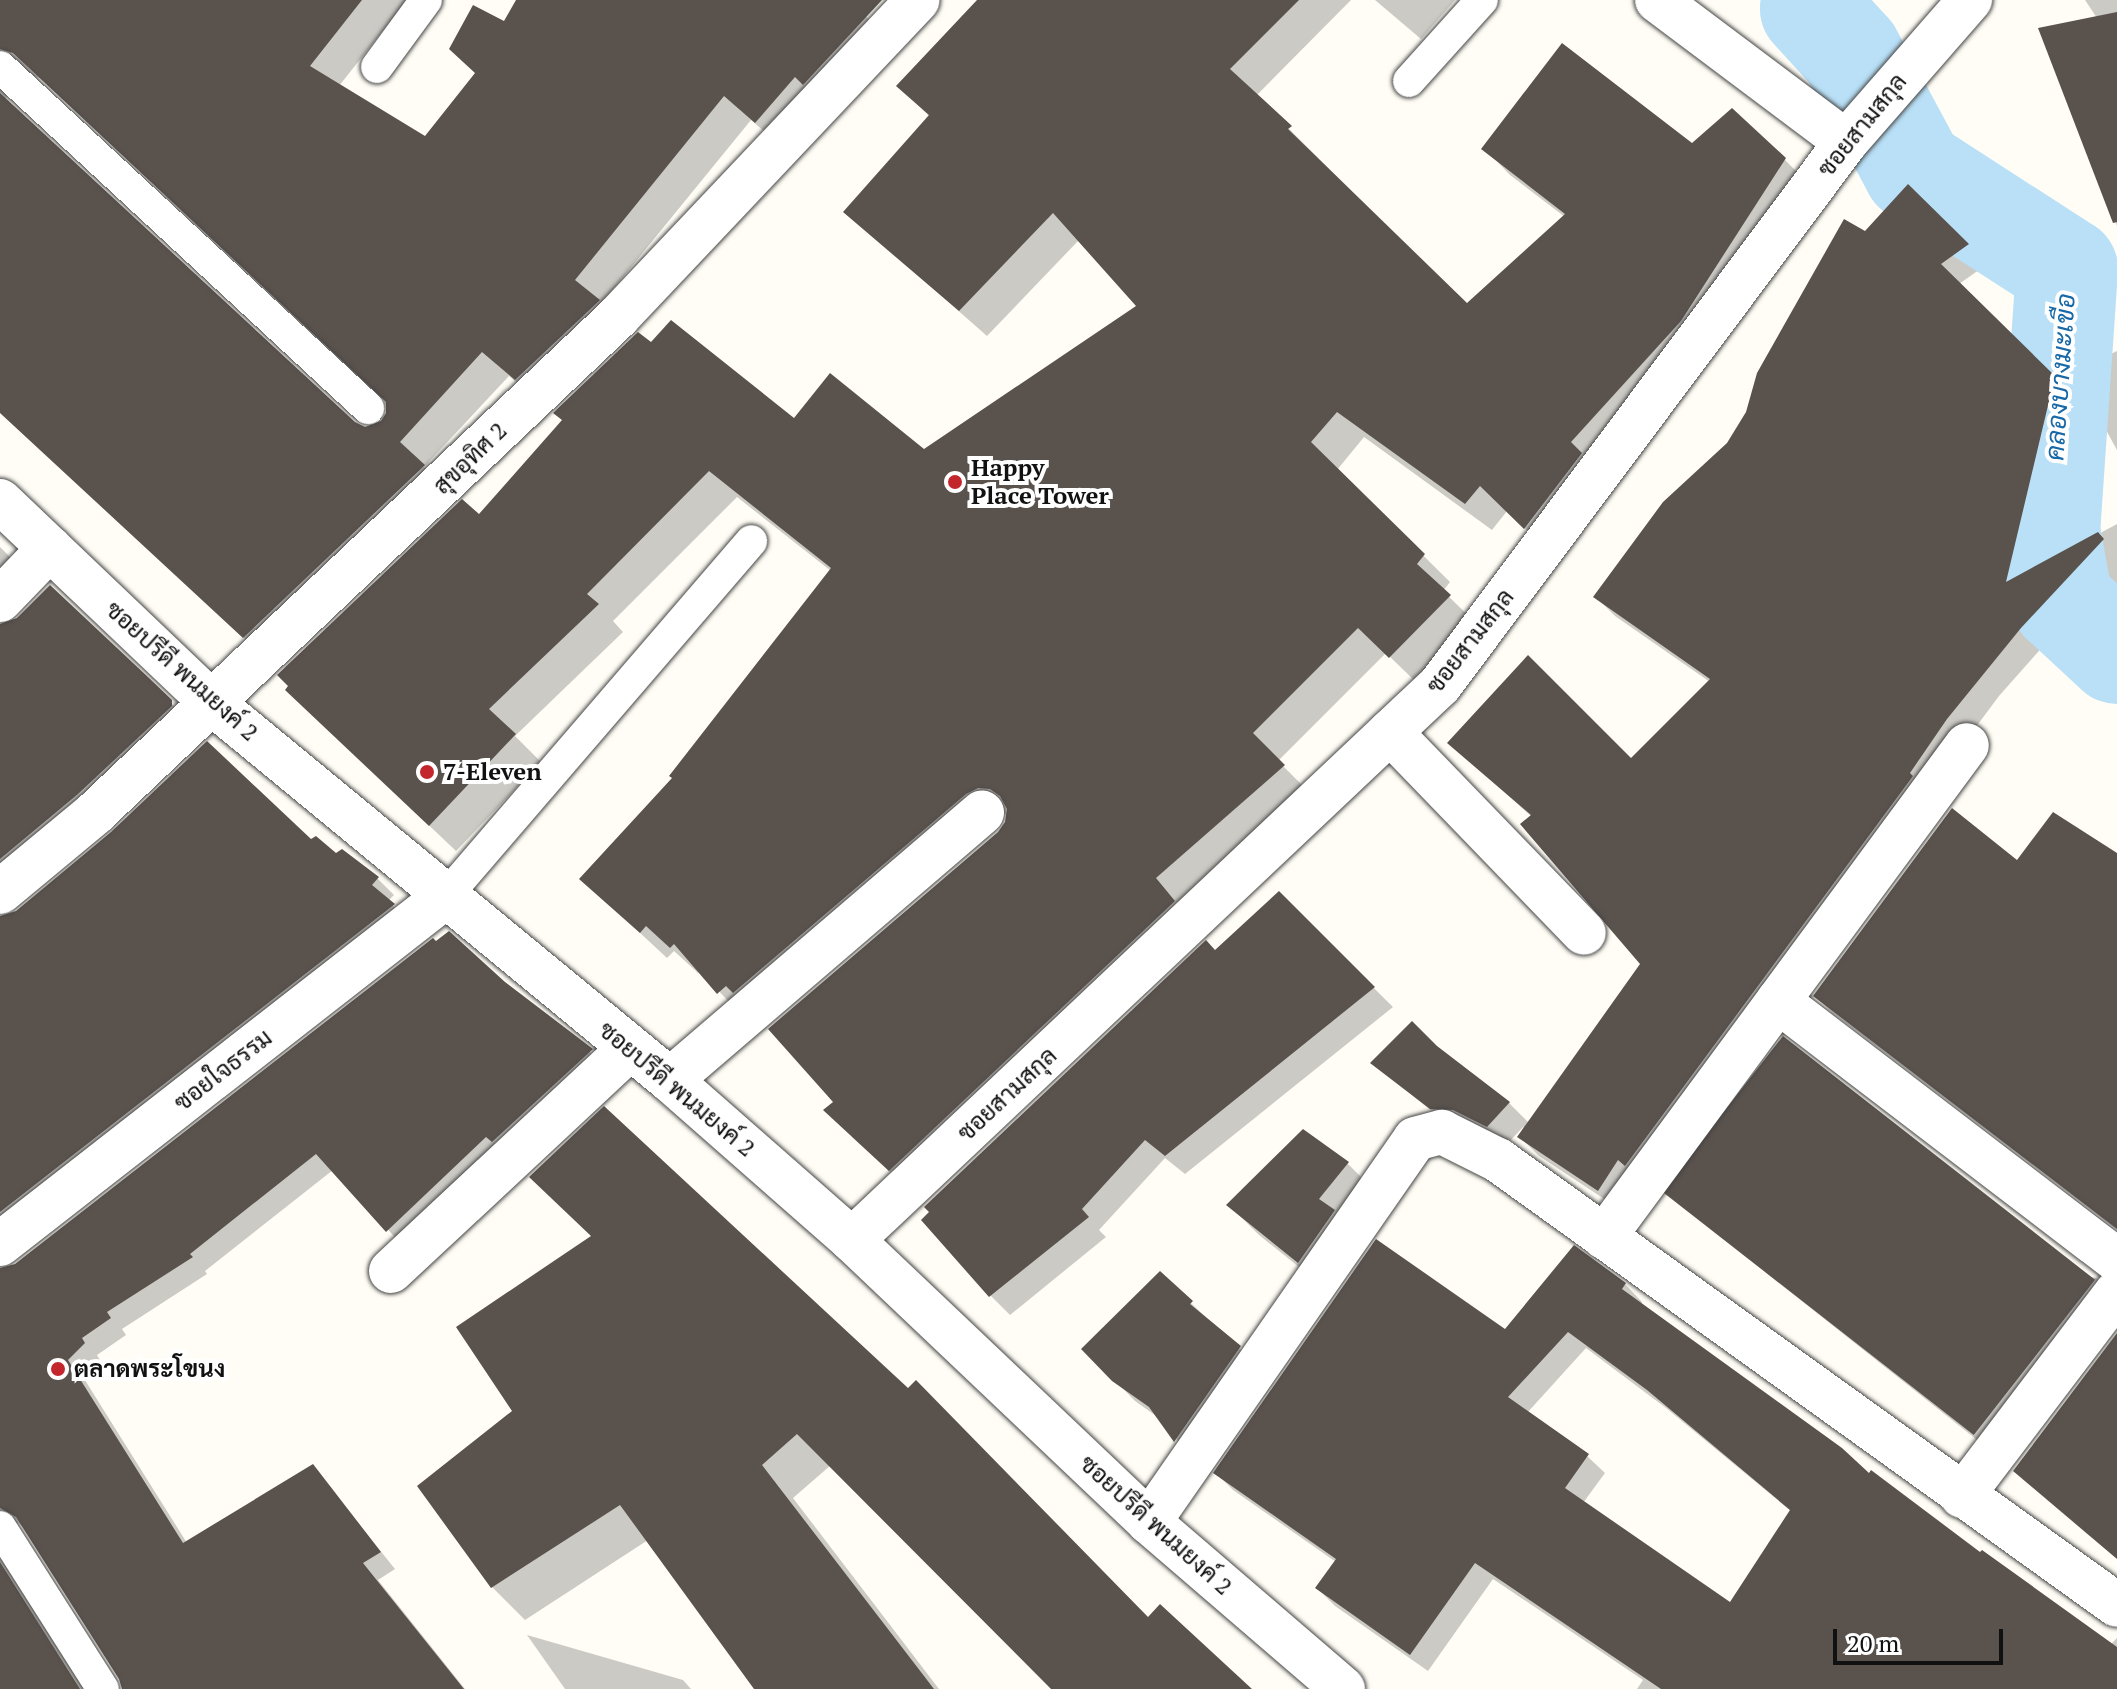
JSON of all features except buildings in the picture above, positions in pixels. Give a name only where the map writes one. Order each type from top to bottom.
[{"type":"street","name":"สุขอุทิศ 2","points":[[0,892],[95,813],[618,317],[918,0]]},
{"type":"street","points":[[1657,0],[1854,132]]},
{"type":"street","name":"ซอยสามสกุล","points":[[852,1240],[1440,685],[1854,132],[1970,0]]},
{"type":"street","name":"ซอยปรีดี พนมยงค์ 2","points":[[0,501],[212,703],[670,1080],[852,1240],[1149,1522],[1340,1688]]},
{"type":"street","points":[[0,600],[50,548]]},
{"type":"street","points":[[1390,732],[1584,933]]},
{"type":"street","points":[[1604,1237],[1967,745]]},
{"type":"street","points":[[670,1080],[982,813]]},
{"type":"street","name":"ซอยใจธรรม","points":[[0,1244],[446,896]]},
{"type":"street","points":[[1778,1001],[2117,1260]]},
{"type":"street","points":[[391,1271],[630,1048]]},
{"type":"street","points":[[1149,1522],[1415,1139],[1442,1132],[1498,1160],[2117,1605]]},
{"type":"street","points":[[1962,1496],[2117,1292]]},
{"type":"lane","points":[[377,67],[426,0]]},
{"type":"lane","points":[[1409,81],[1482,0]]},
{"type":"lane","points":[[0,67],[368,408]]},
{"type":"lane","points":[[446,896],[751,541]]},
{"type":"lane","points":[[0,1527],[103,1689]]},
{"type":"waterway","name":"คลองบางมะเขือ","points":[[1816,0],[1811,9],[1851,53],[1914,170],[2067,269],[2049,530],[2062,602],[2117,653]]},
{"type":"place","name":"Happy Place Tower","points":[[955,482]]},
{"type":"place","name":"7-Eleven","points":[[427,772]]},
{"type":"place","name":"ตลาดพระโขนง","points":[[58,1369]]}]
